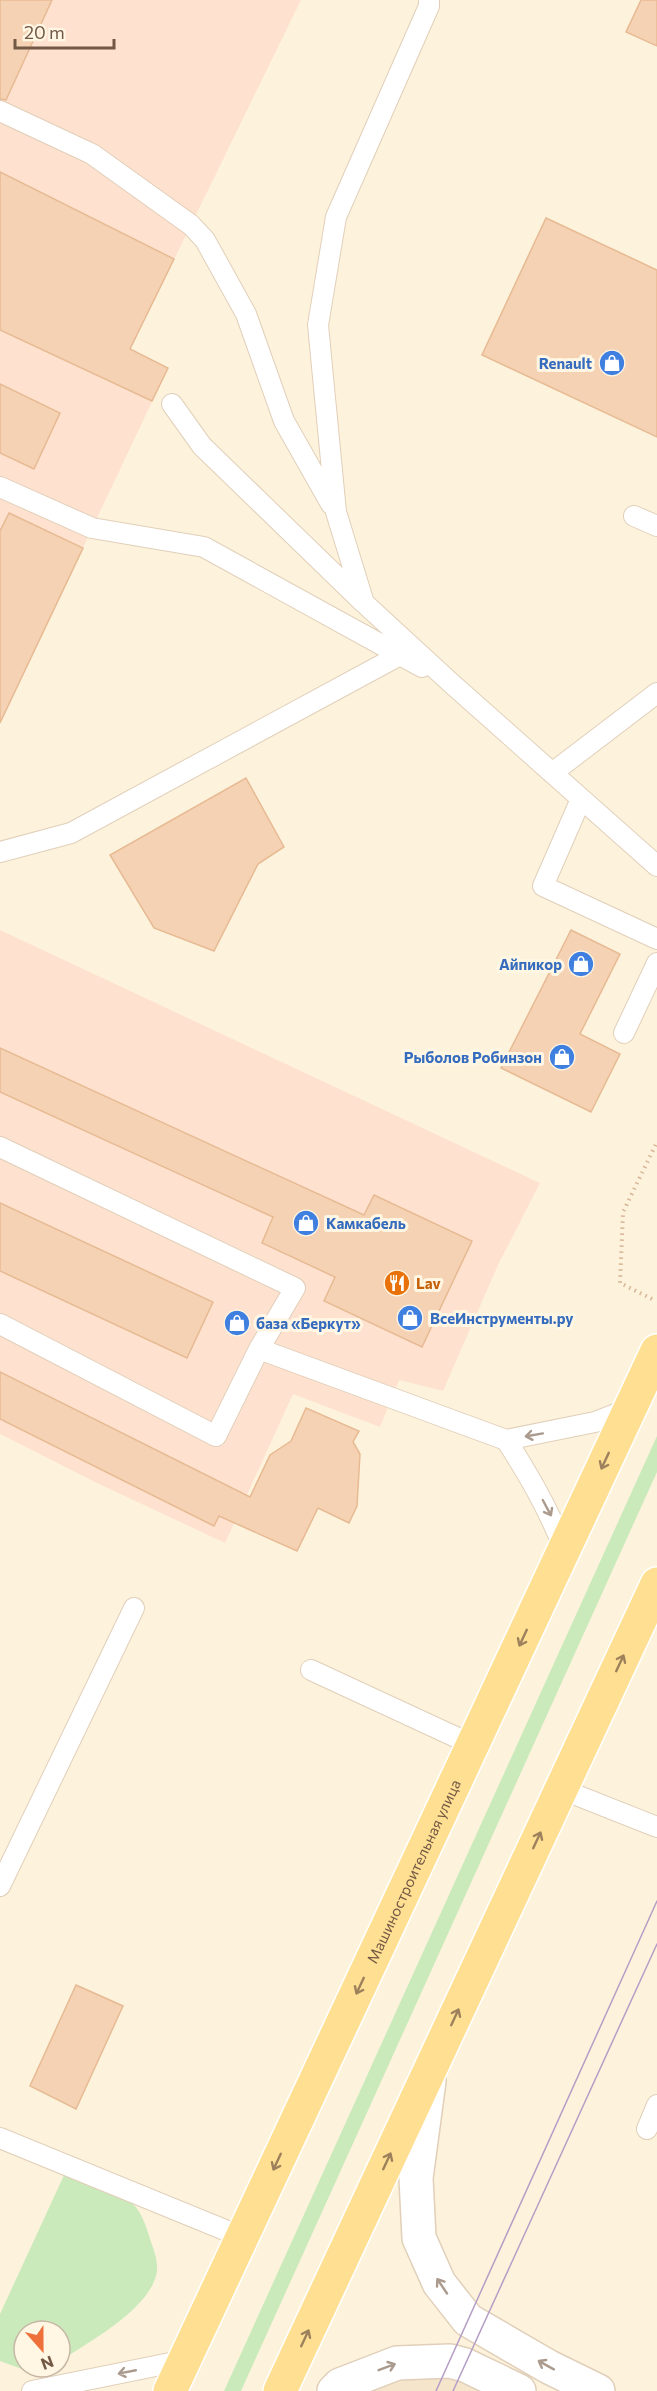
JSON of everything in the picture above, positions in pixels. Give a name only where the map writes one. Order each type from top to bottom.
[{"type":"main road","name":"Машиностроительная улица","points":[[170,2391],[657,1351]]},
{"type":"main road","points":[[280,2391],[657,1584]]},
{"type":"street","points":[[430,2070],[416,2178],[419,2238],[439,2283],[468,2320],[549,2367],[598,2391]]},
{"type":"street","points":[[334,2391],[340,2385],[397,2363],[450,2361],[465,2365],[519,2391]]},
{"type":"lane","points":[[364,603],[336,512],[318,325],[336,217],[429,0]]},
{"type":"lane","points":[[0,111],[92,154],[191,225],[205,240],[246,314],[285,421],[336,512]]},
{"type":"lane","points":[[172,404],[202,447],[364,603],[657,866]]},
{"type":"lane","points":[[0,487],[92,528],[204,547],[451,683]]},
{"type":"lane","points":[[634,516],[657,526]]},
{"type":"lane","points":[[0,852],[71,833],[400,655]]},
{"type":"lane","points":[[552,773],[657,693]]},
{"type":"lane","points":[[581,799],[543,886],[657,939]]},
{"type":"lane","points":[[624,1034],[657,963]]},
{"type":"lane","points":[[0,1147],[295,1288],[259,1349],[216,1436],[0,1324]]},
{"type":"lane","points":[[259,1349],[506,1440],[595,1422],[631,1408]]},
{"type":"lane","points":[[506,1440],[551,1516],[564,1549]]},
{"type":"lane","points":[[0,1886],[134,1608]]},
{"type":"lane","points":[[311,1670],[473,1745]]},
{"type":"lane","points":[[561,1789],[657,1827]]},
{"type":"lane","points":[[647,2129],[657,2105]]},
{"type":"lane","points":[[0,2138],[242,2237]]},
{"type":"lane","points":[[32,2391],[185,2360]]},
{"type":"path","points":[[652,1299],[620,1283],[623,1212],[657,1142]]},
{"type":"shaded area","points":[[0,0],[301,0],[143,323],[0,255]]},
{"type":"shaded area","points":[[0,288],[168,368],[0,723]]},
{"type":"shaded area","name":"база «Беркут»","points":[[0,930],[540,1183],[498,1265],[443,1391],[399,1380],[380,1427],[293,1394],[225,1543],[97,1483],[0,1434]]},
{"type":"shaded area","points":[[425,2374],[470,2384],[483,2391],[370,2391],[388,2377]]},
{"type":"green space","points":[[657,1436],[657,1472],[241,2391],[224,2391]]},
{"type":"green space","points":[[65,2173],[111,2190],[135,2205],[146,2227],[155,2254],[157,2270],[145,2297],[119,2321],[72,2353],[72,2319],[12,2319],[12,2365],[0,2361],[0,2314]]},
{"type":"building","points":[[0,0],[52,0],[6,100],[0,99]]},
{"type":"building","points":[[641,0],[657,0],[657,46],[626,32]]},
{"type":"building","points":[[0,172],[174,259],[130,349],[168,368],[152,401],[0,330]]},
{"type":"building","points":[[546,218],[657,270],[657,437],[482,355]]},
{"type":"building","points":[[0,384],[60,413],[34,469],[0,453]]},
{"type":"building","points":[[9,513],[83,548],[0,723],[0,531]]},
{"type":"building","points":[[246,778],[284,847],[258,864],[214,951],[154,928],[110,855]]},
{"type":"building","points":[[571,930],[620,954],[580,1034],[620,1054],[591,1112],[501,1068]]},
{"type":"building","points":[[0,1048],[364,1215],[374,1195],[472,1241],[422,1347],[324,1301],[335,1277],[262,1243],[273,1217],[0,1092]]},
{"type":"building","points":[[0,1203],[213,1302],[187,1358],[0,1271]]},
{"type":"building","points":[[0,1372],[250,1497],[270,1455],[291,1441],[306,1408],[359,1431],[353,1442],[360,1454],[357,1506],[349,1523],[318,1508],[297,1551],[219,1516],[214,1526],[0,1419]]},
{"type":"building","points":[[76,1985],[123,2006],[76,2109],[30,2086]]},
{"type":"tram line","points":[[436,2391],[657,1901]]},
{"type":"tram line","points":[[453,2391],[657,1944]]},
{"type":"place","name":"Renault","points":[[612,363]]},
{"type":"place","name":"Айпикор","points":[[581,964]]},
{"type":"place","name":"Рыболов Робинзон","points":[[562,1057]]},
{"type":"place","name":"Камкабель","points":[[306,1223]]},
{"type":"place","name":"Lav","points":[[397,1283]]},
{"type":"place","name":"ВсеИнструменты.ру","points":[[410,1318]]},
{"type":"place","name":"база «Беркут»","points":[[237,1323]]}]
